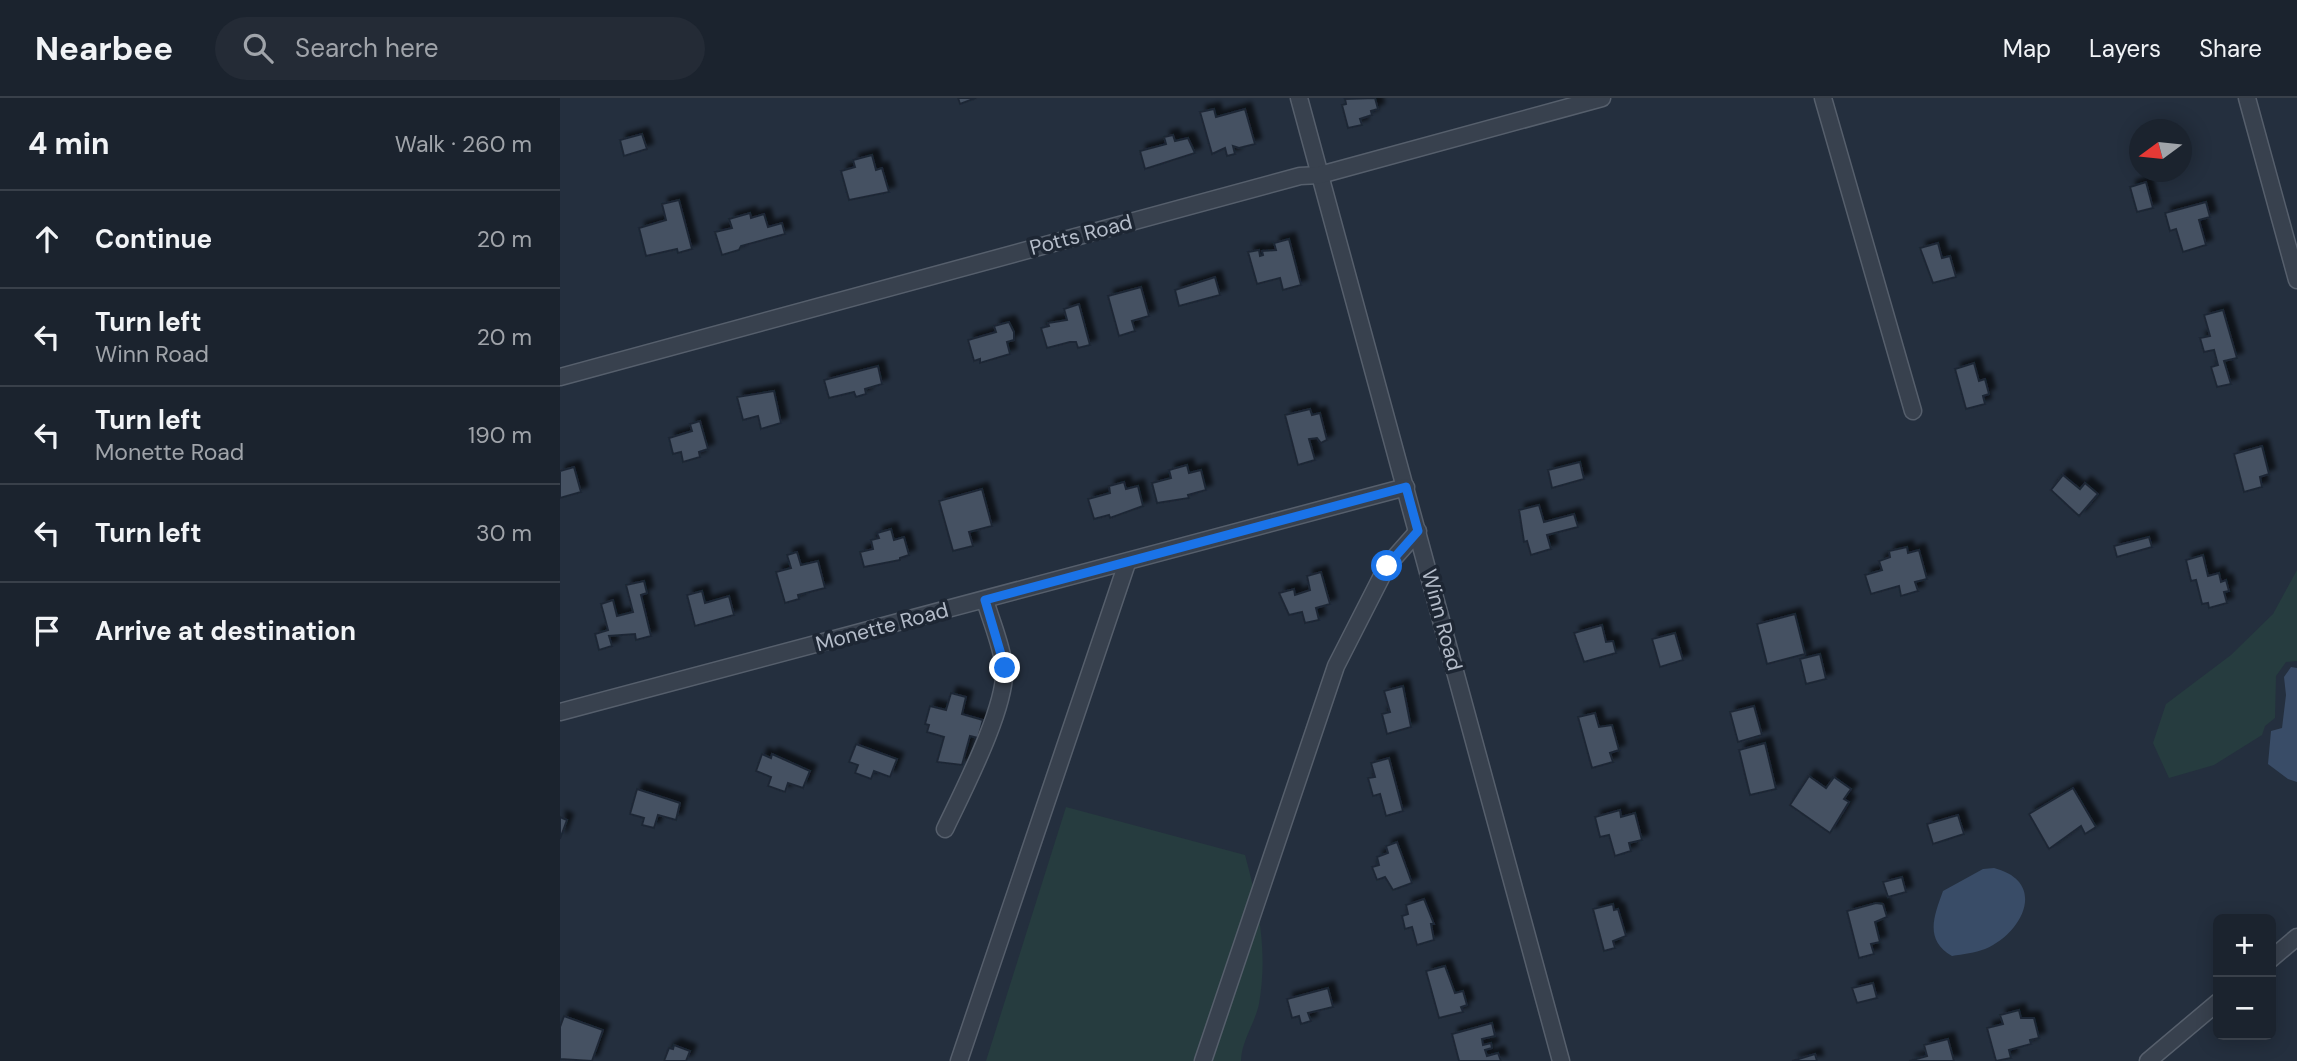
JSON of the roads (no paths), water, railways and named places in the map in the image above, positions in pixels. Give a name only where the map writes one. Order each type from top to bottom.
[{"type":"street","name":"Winn Road","points":[[1299,98],[1561,1061]]},
{"type":"street","name":"Potts Road","points":[[560,377],[1300,176],[1320,175],[1602,98]]},
{"type":"street","points":[[1823,98],[1913,411]]},
{"type":"street","points":[[2247,98],[2297,280]]},
{"type":"street","name":"Monette Road","points":[[560,712],[1406,487]]},
{"type":"street","points":[[1203,1061],[1336,666],[1387,566],[1418,531]]},
{"type":"street","points":[[959,1061],[1126,563]]},
{"type":"street","points":[[945,829],[979,758],[998,701],[1005,668],[985,600]]},
{"type":"street","points":[[2276,955],[2297,937]]},
{"type":"street","points":[[2148,1061],[2213,1006]]},
{"type":"water","points":[[2291,667],[2297,668],[2297,782],[2288,779],[2268,764],[2271,731],[2282,728],[2286,695],[2284,677]]},
{"type":"water","points":[[1994,868],[2011,875],[2021,884],[2025,896],[2019,920],[1999,942],[1985,949],[1952,956],[1943,950],[1934,935],[1935,918],[1943,891],[1983,869]]}]
